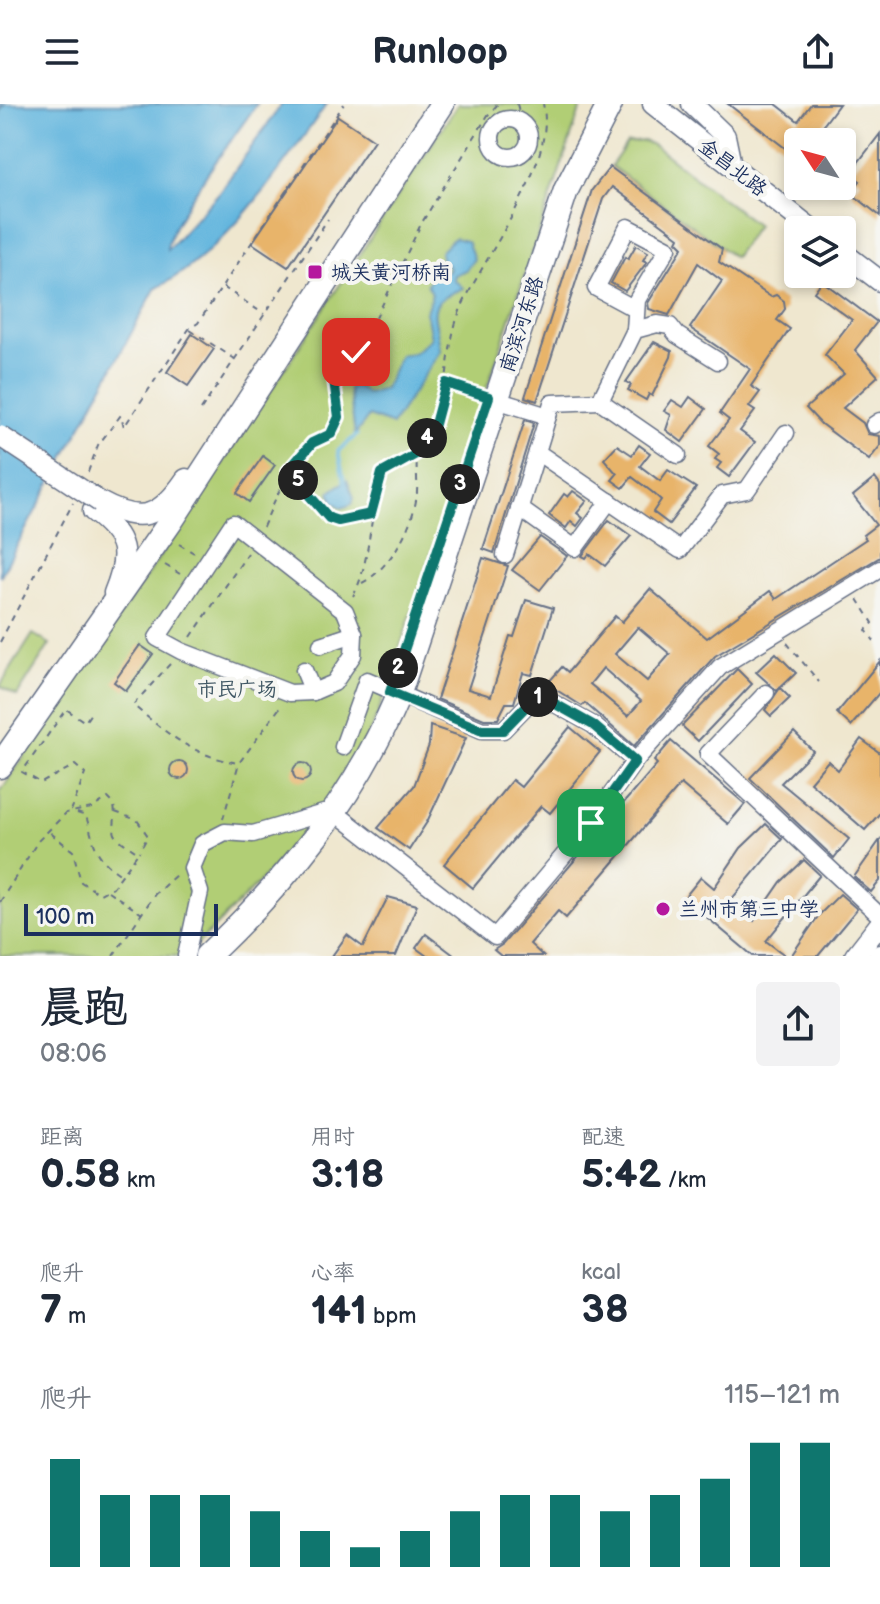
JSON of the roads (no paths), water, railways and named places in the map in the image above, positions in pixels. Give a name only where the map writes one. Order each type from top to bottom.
[{"type":"highway","points":[[0,766],[187,498],[297,323],[442,104]]},
{"type":"highway","name":"南滨河东路","points":[[207,956],[296,864],[366,766],[398,696],[566,190],[610,104]]},
{"type":"main road","name":"金昌北路","points":[[653,104],[795,216]]},
{"type":"main road","points":[[692,104],[725,136],[731,165]]},
{"type":"main road","points":[[856,263],[880,281]]},
{"type":"main road","points":[[0,449],[97,507],[139,517],[154,514],[173,498],[248,384],[297,323]]},
{"type":"main road","points":[[0,436],[97,507],[124,546],[125,559],[112,597],[85,643]]},
{"type":"main road","points":[[855,956],[880,924]]},
{"type":"street","points":[[508,119],[522,123],[534,145],[519,154],[505,156],[491,140],[492,132],[501,121],[508,119]]},
{"type":"street","points":[[600,401],[635,330],[635,309],[668,248],[628,227],[596,288],[635,309]]},
{"type":"street","points":[[635,330],[657,324],[670,326],[677,335],[718,361]]},
{"type":"street","points":[[496,400],[548,416]]},
{"type":"street","points":[[505,555],[552,403],[600,401],[678,455]]},
{"type":"street","points":[[537,452],[680,550],[722,495],[747,490],[786,433]]},
{"type":"street","points":[[519,508],[575,548],[609,501]]},
{"type":"street","points":[[233,523],[345,611],[354,634],[353,655],[334,683],[313,692],[290,693],[181,651],[157,638],[233,523]]},
{"type":"street","points":[[186,956],[200,892],[192,868],[202,844],[225,832],[253,834],[332,812],[495,937],[591,823],[635,761],[720,667],[880,569]]},
{"type":"street","points":[[321,645],[354,634]]},
{"type":"street","points":[[304,670],[313,692]]},
{"type":"street","points":[[343,747],[367,680],[398,696],[482,730],[495,732],[503,730],[534,698],[541,696],[593,725],[635,761]]},
{"type":"street","points":[[766,693],[708,754],[880,916]]},
{"type":"water","points":[[0,104],[257,104],[190,200],[178,220],[167,250],[218,194],[282,104],[327,104],[271,182],[230,230],[182,272],[155,289],[0,577]]},
{"type":"water","points":[[454,238],[467,241],[474,259],[466,270],[454,275],[453,279],[463,288],[436,305],[440,351],[392,425],[369,416],[355,435],[349,388],[357,386],[367,394],[384,389],[400,355],[414,353],[431,338],[426,312],[432,293],[427,284],[435,272],[433,262],[439,266],[440,275],[449,270],[447,264],[442,265],[440,252]]},
{"type":"water","points":[[347,480],[354,498],[352,504],[342,508],[333,502],[330,492]]},
{"type":"waterway","points":[[344,481],[338,451],[357,435]]},
{"type":"place","name":"城关黄河桥南","points":[[315,272]]},
{"type":"place","name":"兰州市第三中学","points":[[663,909]]},
{"type":"park label","name":"市民广场","points":[[237,689]]}]
